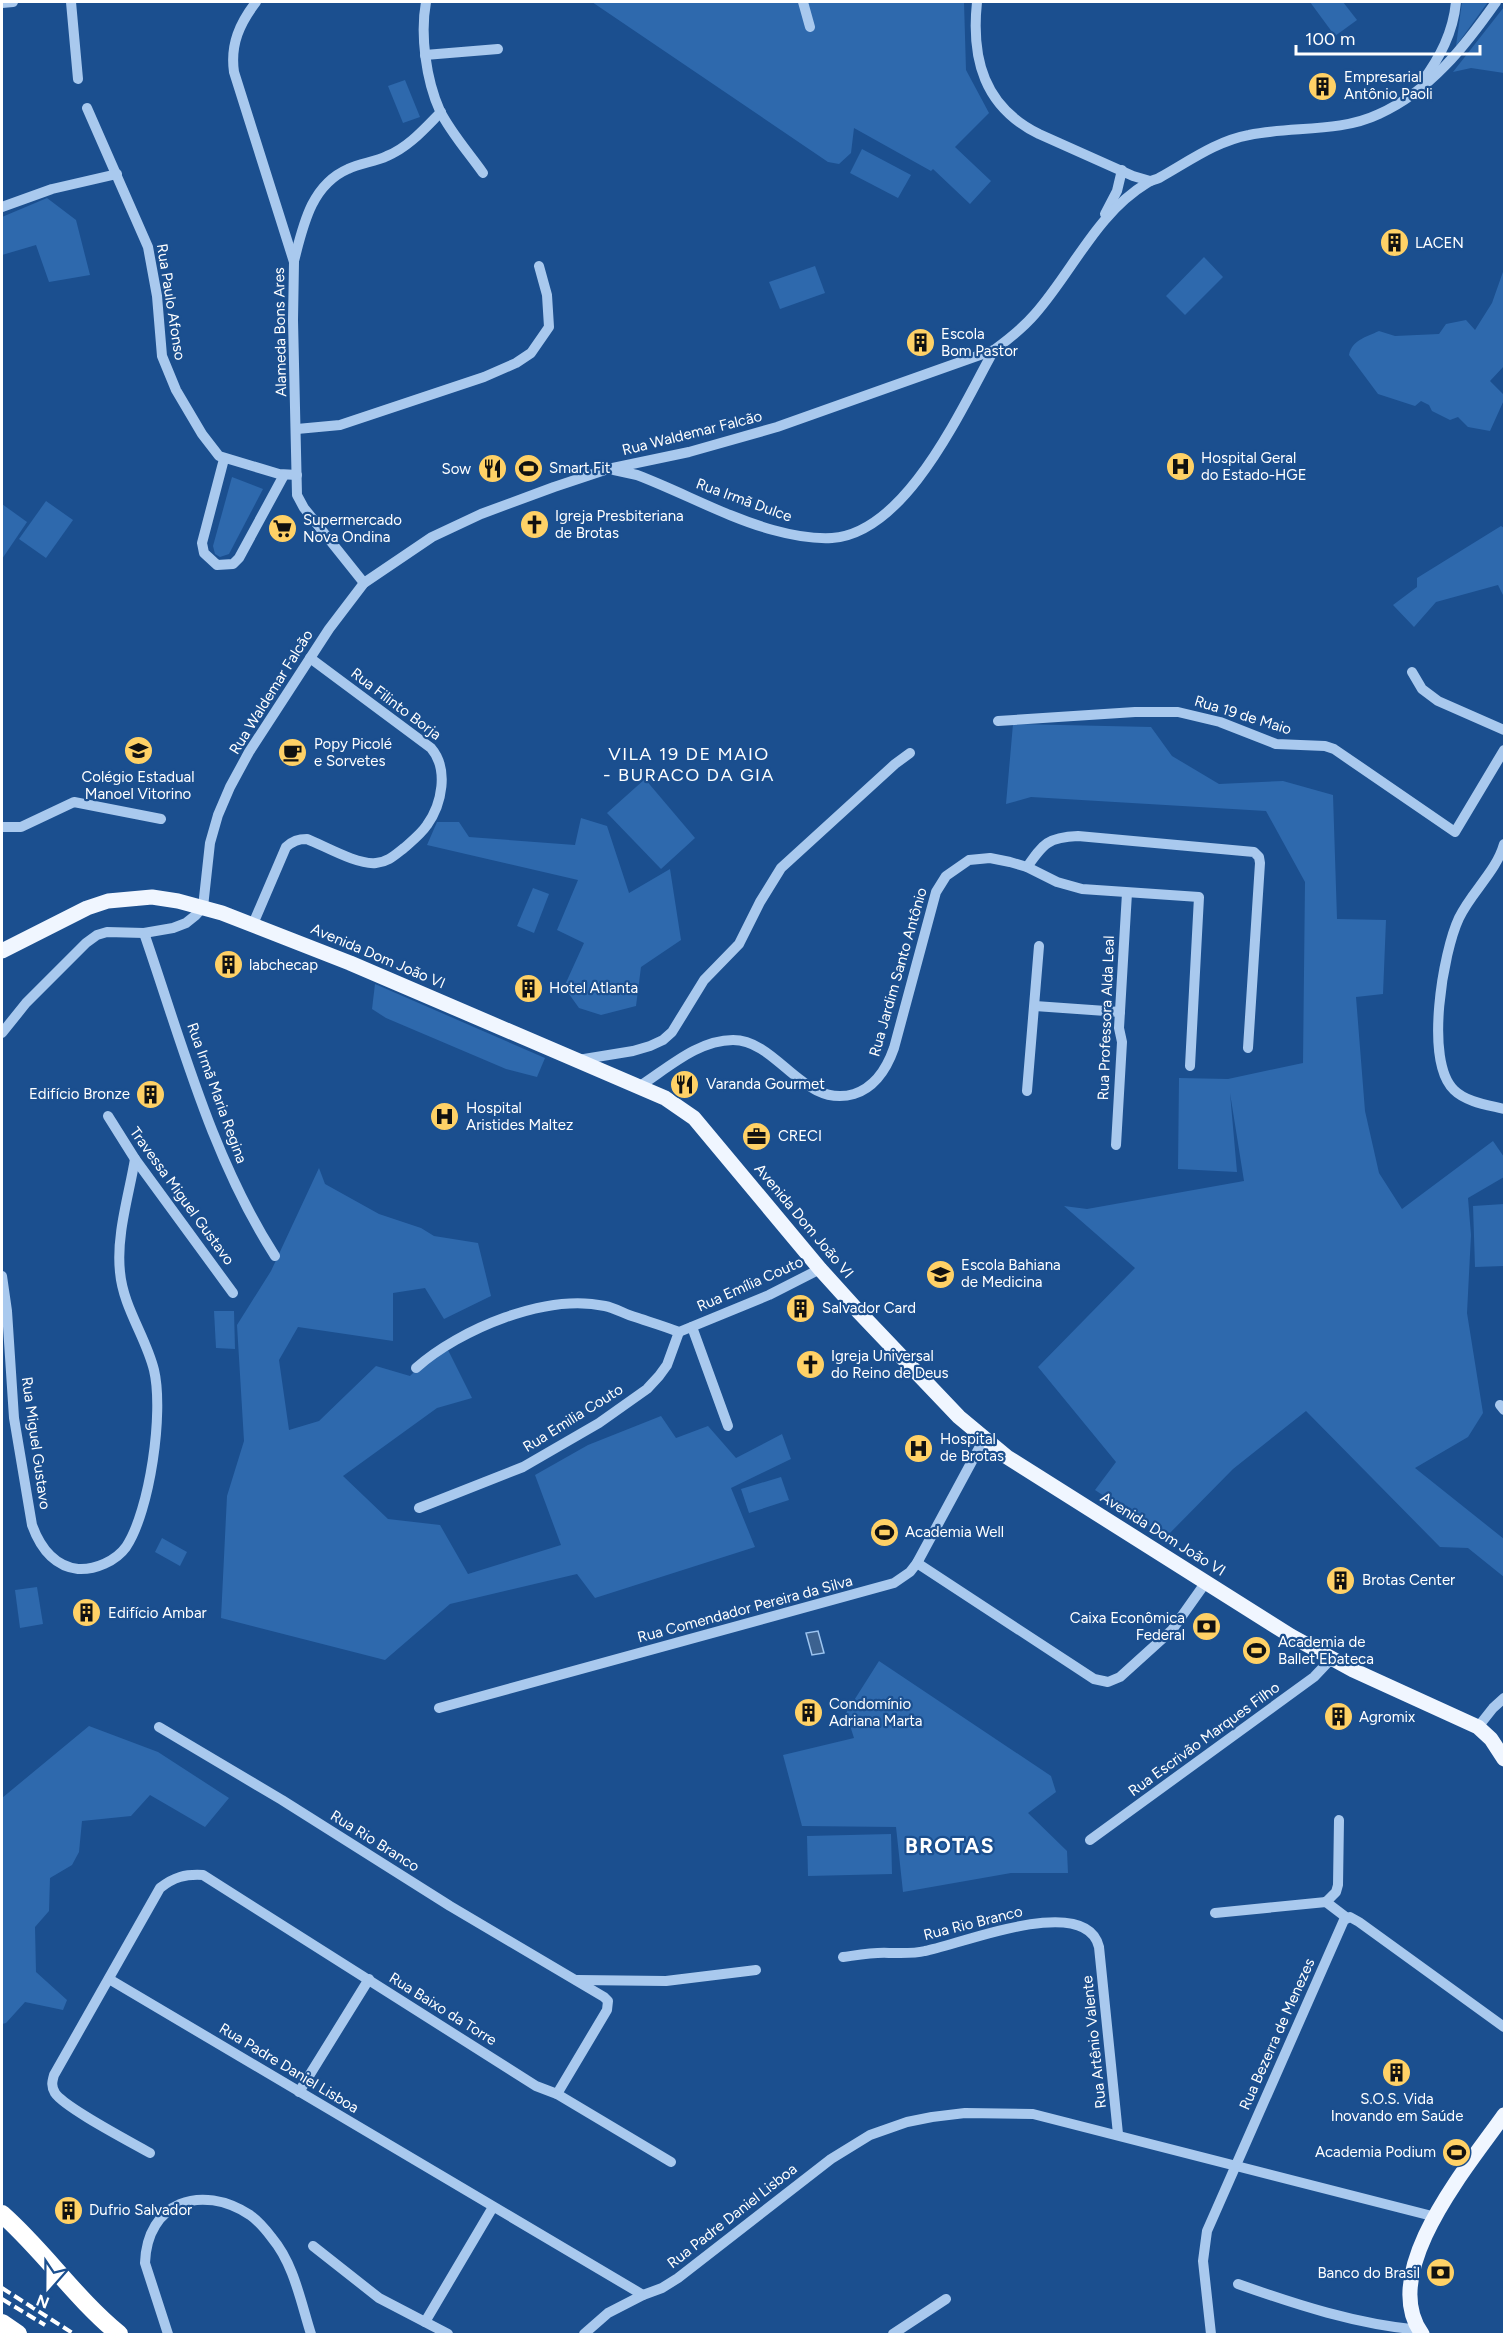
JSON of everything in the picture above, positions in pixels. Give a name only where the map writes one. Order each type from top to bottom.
[{"type":"highway","points":[[2,2214],[38,2249],[94,2313],[118,2334]]},
{"type":"highway","points":[[2,2323],[18,2334]]},
{"type":"main road","name":"Avenida Dom João VI","points":[[2,951],[87,908],[108,901],[152,897],[203,907],[253,924],[665,1098],[694,1118],[820,1269],[959,1417],[984,1440],[1007,1458],[1331,1659],[1478,1727],[1504,1759]]},
{"type":"main road","points":[[1420,2332],[1411,2311],[1410,2276],[1422,2240],[1504,2115]]},
{"type":"street","points":[[2,3],[14,2]]},
{"type":"street","points":[[71,2],[78,79]]},
{"type":"street","name":"Alameda Bons Ares","points":[[256,2],[235,39],[232,56],[294,262],[293,311],[299,500],[364,583]]},
{"type":"street","points":[[426,2],[423,28],[425,55],[441,112],[483,173]]},
{"type":"street","points":[[803,2],[810,27]]},
{"type":"street","points":[[978,2],[975,34],[979,62],[985,81],[1005,110],[1026,128],[1133,176],[1150,181]]},
{"type":"street","name":"Rua Waldemar Falcão","points":[[1415,92],[1446,43],[1456,2]]},
{"type":"street","name":"Rua Waldemar Falcão","points":[[1100,226],[1117,191],[1122,170],[1152,174],[1176,166],[1213,147],[1248,135],[1359,122],[1396,105],[1451,61],[1496,2]]},
{"type":"street","points":[[425,55],[498,49]]},
{"type":"street","name":"Rua Paulo Afonso","points":[[87,108],[141,226],[151,257],[162,356],[168,375],[202,434],[215,452],[224,459]]},
{"type":"street","points":[[294,262],[308,214],[315,200],[332,178],[346,169],[387,157],[402,148],[441,112]]},
{"type":"street","name":"Rua Waldemar Falcão","points":[[203,907],[210,843],[218,815],[230,787],[249,752],[329,628],[364,583],[432,537],[481,514],[608,469],[689,452],[777,426],[994,350],[1019,332],[1035,315],[1100,226],[1125,199],[1176,166]]},
{"type":"street","points":[[2,207],[52,189],[117,174]]},
{"type":"street","points":[[297,429],[340,425],[484,377],[516,363],[531,353],[549,327],[549,312],[539,266]]},
{"type":"street","name":"Rua Irmã Dulce","points":[[608,469],[637,476],[773,530],[833,538],[848,534],[865,528],[888,512],[910,489],[932,461],[994,350]]},
{"type":"street","points":[[284,475],[239,558],[233,564],[217,565],[204,554],[202,543],[224,459],[284,475],[297,475]]},
{"type":"street","name":"Rua Filinto Borja","points":[[253,924],[286,847],[291,843],[299,839],[307,839],[367,863],[379,863],[391,859],[427,826],[441,792],[440,763],[431,748],[310,658]]},
{"type":"street","points":[[1412,672],[1422,689],[1438,701],[1504,730]]},
{"type":"street","name":"Rua 19 de Maio","points":[[998,721],[1136,712],[1178,712],[1220,722],[1276,744],[1325,746],[1334,749],[1455,832],[1504,750]]},
{"type":"street","points":[[578,1060],[650,1046],[663,1040],[672,1032],[704,980],[740,944],[760,902],[781,868],[910,753]]},
{"type":"street","points":[[2,827],[21,827],[74,802],[161,819]]},
{"type":"street","points":[[1190,1066],[1199,897],[1127,893],[1068,886],[1027,867],[1041,846],[1050,840],[1063,837],[1089,837],[1254,852],[1259,857],[1248,1047]]},
{"type":"street","points":[[1504,844],[1500,857],[1467,904],[1457,923],[1439,997],[1437,1020],[1440,1054],[1449,1084],[1455,1091],[1467,1098],[1504,1109]]},
{"type":"street","name":"Rua Jardim Santo Antônio","points":[[640,1086],[698,1048],[721,1041],[736,1040],[760,1049],[816,1090],[831,1095],[846,1096],[872,1085],[889,1063],[925,930],[941,882],[952,870],[969,860],[990,858],[1027,867]]},
{"type":"street","name":"Rua Professora Alda Leal","points":[[1116,1145],[1122,1042],[1119,1028],[1127,893]]},
{"type":"street","points":[[2,1033],[26,1003],[86,943],[97,935],[107,932],[144,933],[173,928],[186,923],[203,907]]},
{"type":"street","name":"Rua Irmã Maria Regina","points":[[144,933],[222,1155],[258,1229],[275,1256]]},
{"type":"street","points":[[1027,1091],[1039,946]]},
{"type":"street","points":[[1035,1006],[1120,1012]]},
{"type":"street","name":"Travessa Miguel Gustavo","points":[[108,1116],[135,1159],[233,1293]]},
{"type":"street","name":"Rua Miguel Gustavo","points":[[2,1276],[14,1418],[32,1525],[47,1554],[60,1564],[78,1569],[94,1568],[125,1549],[148,1489],[155,1441],[157,1405],[154,1370],[123,1289],[120,1271],[122,1230],[135,1159]]},
{"type":"street","name":"Rua Emília Couto","points":[[679,1332],[793,1284],[820,1269]]},
{"type":"street","points":[[416,1368],[449,1343],[473,1331],[524,1311],[552,1306],[587,1303],[604,1305],[679,1332]]},
{"type":"street","name":"Rua Emília Couto","points":[[692,1327],[728,1426]]},
{"type":"street","name":"Rua Emilia Couto","points":[[419,1508],[523,1467],[599,1423],[647,1389],[659,1376],[667,1365],[679,1332]]},
{"type":"street","name":"Rua Comendador Pereira da Silva","points":[[439,1708],[894,1583],[910,1572],[917,1563],[984,1440]]},
{"type":"street","points":[[917,1563],[1094,1679],[1108,1682],[1120,1677],[1172,1630],[1206,1582]]},
{"type":"street","name":"Rua Escrivão Marques Filho","points":[[1090,1839],[1314,1677],[1331,1659]]},
{"type":"street","points":[[1478,1727],[1504,1698]]},
{"type":"street","name":"Rua Rio Branco","points":[[159,1727],[282,1800],[450,1906],[604,1997],[609,2006],[556,2094]]},
{"type":"street","points":[[1326,1902],[1336,1892],[1338,1885],[1339,1820]]},
{"type":"street","name":"Rua Baixo da Torre","points":[[109,1979],[160,1888],[178,1876],[203,1875],[536,2086],[556,2094],[671,2162]]},
{"type":"street","points":[[1215,1912],[1326,1902],[1504,2027]]},
{"type":"street","name":"Rua Bezerra de Menezes","points":[[1211,2334],[1204,2278],[1204,2246],[1211,2217],[1342,1923],[1348,1917]]},
{"type":"street","name":"Rua Rio Branco","points":[[843,1957],[923,1952],[1003,1929],[1057,1923],[1081,1927],[1098,1940],[1099,1947]]},
{"type":"street","name":"Rua Artênio Valente","points":[[1099,1947],[1118,2134]]},
{"type":"street","name":"Rua Rio Branco","points":[[576,1980],[666,1981],[756,1970]]},
{"type":"street","points":[[109,1979],[54,2075],[52,2084],[55,2093],[73,2107],[150,2153]]},
{"type":"street","name":"Rua Padre Daniel Lisboa","points":[[109,1979],[643,2295],[662,2288],[678,2278],[831,2159],[855,2143],[885,2129],[932,2117],[1003,2112],[1033,2114],[1436,2217]]},
{"type":"street","points":[[299,2092],[369,1979]]},
{"type":"street","points":[[168,2334],[145,2263],[145,2250],[163,2214],[184,2201],[199,2200],[230,2206],[250,2215],[273,2238],[291,2272],[311,2334]]},
{"type":"street","points":[[425,2322],[493,2207]]},
{"type":"street","points":[[313,2246],[379,2298],[448,2334]]},
{"type":"street","points":[[1238,2284],[1331,2315],[1420,2332]]},
{"type":"street","points":[[584,2334],[608,2313],[643,2295]]},
{"type":"street","points":[[893,2334],[946,2299]]},
{"type":"shaded area","points":[[592,2],[964,2],[966,70],[989,113],[955,147],[991,181],[970,204],[933,169],[931,171],[854,128],[851,153],[839,164],[828,162]]},
{"type":"shaded area","points":[[1310,2],[1343,2],[1357,20],[1335,36]]},
{"type":"shaded area","points":[[1462,2],[1488,2],[1456,46]]},
{"type":"shaded area","points":[[1504,7],[1504,73],[1471,68],[1453,72]]},
{"type":"shaded area","points":[[405,80],[420,117],[403,123],[388,86]]},
{"type":"shaded area","points":[[862,149],[911,175],[898,198],[850,173]]},
{"type":"shaded area","points":[[47,198],[76,220],[90,275],[49,282],[36,245],[2,255],[2,217]]},
{"type":"shaded area","points":[[1204,257],[1223,277],[1185,315],[1166,296]]},
{"type":"shaded area","points":[[815,266],[825,293],[780,309],[769,282]]},
{"type":"shaded area","points":[[1504,269],[1504,366],[1490,381],[1504,395],[1504,400],[1490,431],[1468,427],[1458,417],[1450,420],[1432,411],[1429,405],[1421,401],[1415,406],[1378,394],[1349,355],[1356,342],[1379,331],[1395,336],[1439,334],[1446,324],[1466,320],[1475,330],[1492,303]]},
{"type":"shaded area","points":[[232,477],[263,489],[229,554],[220,557],[215,554],[213,546]]},
{"type":"shaded area","points":[[46,501],[73,520],[46,558],[19,539]]},
{"type":"shaded area","points":[[2,504],[27,522],[2,559]]},
{"type":"shaded area","points":[[1501,526],[1504,528],[1504,597],[1498,585],[1436,602],[1414,627],[1393,605],[1417,587],[1417,578]]},
{"type":"shaded area","points":[[1013,724],[1151,727],[1172,756],[1219,784],[1283,781],[1333,795],[1337,919],[1386,920],[1383,994],[1356,997],[1365,1111],[1379,1173],[1402,1209],[1493,1141],[1504,1157],[1504,1177],[1468,1198],[1471,1235],[1467,1313],[1483,1413],[1468,1437],[1415,1468],[1504,1539],[1504,1577],[1468,1548],[1440,1547],[1306,1411],[1233,1469],[1166,1537],[1095,1490],[1116,1462],[1038,1367],[1135,1268],[1064,1206],[1087,1209],[1244,1181],[1230,1093],[1237,1172],[1178,1169],[1179,1078],[1228,1079],[1303,1063],[1305,882],[1266,811],[1031,797],[1006,804]]},
{"type":"shaded area","points":[[645,779],[695,838],[661,869],[607,813]]},
{"type":"shaded area","points":[[581,818],[607,826],[629,893],[670,869],[681,940],[641,967],[636,1006],[601,1015],[579,1008],[564,987],[584,943],[557,930],[578,880],[427,845],[437,822],[459,822],[469,837],[575,845]]},
{"type":"shaded area","points":[[533,888],[549,894],[534,933],[517,926]]},
{"type":"shaded area","points":[[375,984],[545,1058],[537,1077],[506,1069],[386,1018],[372,1009]]},
{"type":"shaded area","points":[[319,1168],[325,1184],[379,1214],[421,1228],[434,1236],[478,1243],[491,1296],[444,1319],[425,1288],[393,1293],[393,1341],[298,1327],[279,1360],[289,1430],[319,1421],[376,1366],[410,1376],[444,1342],[472,1398],[437,1408],[343,1476],[388,1519],[440,1525],[468,1574],[561,1545],[535,1475],[588,1445],[661,1416],[676,1438],[708,1426],[736,1458],[782,1434],[791,1459],[731,1488],[755,1547],[595,1598],[577,1574],[450,1604],[385,1660],[221,1618],[227,1496],[244,1441],[237,1325],[271,1271]]},
{"type":"shaded area","points":[[1504,1204],[1504,1266],[1475,1267],[1473,1206]]},
{"type":"shaded area","points":[[214,1311],[234,1311],[235,1349],[216,1348]]},
{"type":"shaded area","points":[[781,1477],[789,1500],[749,1513],[741,1489]]},
{"type":"shaded area","points":[[162,1538],[187,1552],[180,1566],[155,1552]]},
{"type":"shaded area","points":[[37,1587],[43,1624],[20,1628],[15,1590]]},
{"type":"shaded area","points":[[818,1631],[824,1653],[812,1655],[806,1633]]},
{"type":"shaded area","points":[[879,1661],[1051,1776],[1056,1792],[1028,1813],[1067,1851],[1068,1873],[1011,1873],[903,1892],[896,1827],[802,1826],[783,1755],[854,1738],[846,1713]]},
{"type":"shaded area","points":[[89,1726],[158,1752],[229,1798],[205,1827],[150,1795],[131,1816],[82,1821],[79,1852],[72,1865],[50,1878],[49,1911],[35,1927],[36,1972],[67,2000],[63,2010],[25,2002],[6,2023],[2,2024],[2,1798]]},
{"type":"shaded area","points":[[891,1834],[892,1874],[808,1876],[807,1836]]},
{"type":"railway","points":[[2,2288],[74,2334]]},
{"type":"railway","points":[[2,2299],[45,2325]]},
{"type":"place","name":"Empresarial Antônio Paoli","points":[[1323,86]]},
{"type":"place","name":"LACEN","points":[[1394,243]]},
{"type":"place","name":"Escola Bom Pastor","points":[[920,343]]},
{"type":"place","name":"Hospital Geral do Estado-HGE","points":[[1180,467]]},
{"type":"place","name":"Smart Fit","points":[[528,468]]},
{"type":"place","name":"Sow","points":[[492,469]]},
{"type":"place","name":"Igreja Presbiteriana de Brotas","points":[[534,525]]},
{"type":"place","name":"Supermercado Nova Ondina","points":[[282,529]]},
{"type":"place","name":"Colégio Estadual Manoel Vitorino","points":[[138,750]]},
{"type":"place","name":"Popy Picolé e Sorvetes","points":[[293,753]]},
{"type":"place","name":"labchecap","points":[[228,965]]},
{"type":"place","name":"Hotel Atlanta","points":[[528,988]]},
{"type":"place","name":"Varanda Gourmet","points":[[685,1084]]},
{"type":"place","name":"Edifício Bronze","points":[[151,1094]]},
{"type":"place","name":"Hospital Aristides Maltez","points":[[445,1117]]},
{"type":"place","name":"CRECI","points":[[757,1136]]},
{"type":"place","name":"Escola Bahiana de Medicina","points":[[940,1274]]},
{"type":"place","name":"Salvador Card","points":[[801,1308]]},
{"type":"place","name":"Igreja Universal do Reino de Deus","points":[[810,1365]]},
{"type":"place","name":"Hospital de Brotas","points":[[919,1448]]},
{"type":"place","name":"Academia Well","points":[[884,1532]]},
{"type":"place","name":"Brotas Center","points":[[1341,1580]]},
{"type":"place","name":"Edifício Ambar","points":[[87,1613]]},
{"type":"place","name":"Caixa Econômica Federal","points":[[1206,1627]]},
{"type":"place","name":"Academia de Ballet Ebateca","points":[[1257,1651]]},
{"type":"place","name":"Condomínio Adriana Marta","points":[[808,1713]]},
{"type":"place","name":"Agromix","points":[[1338,1717]]},
{"type":"place","name":"S.O.S. Vida Inovando em Saúde","points":[[1397,2072]]},
{"type":"place","name":"Academia Podium","points":[[1457,2152]]},
{"type":"place","name":"Dufrio Salvador","points":[[68,2210]]},
{"type":"place","name":"Banco do Brasil","points":[[1441,2273]]},
{"type":"district","name":"VILA 19 DE MAIO - BURACO DA GIA","points":[[689,764]]},
{"type":"district","name":"BROTAS","points":[[950,1845]]}]
